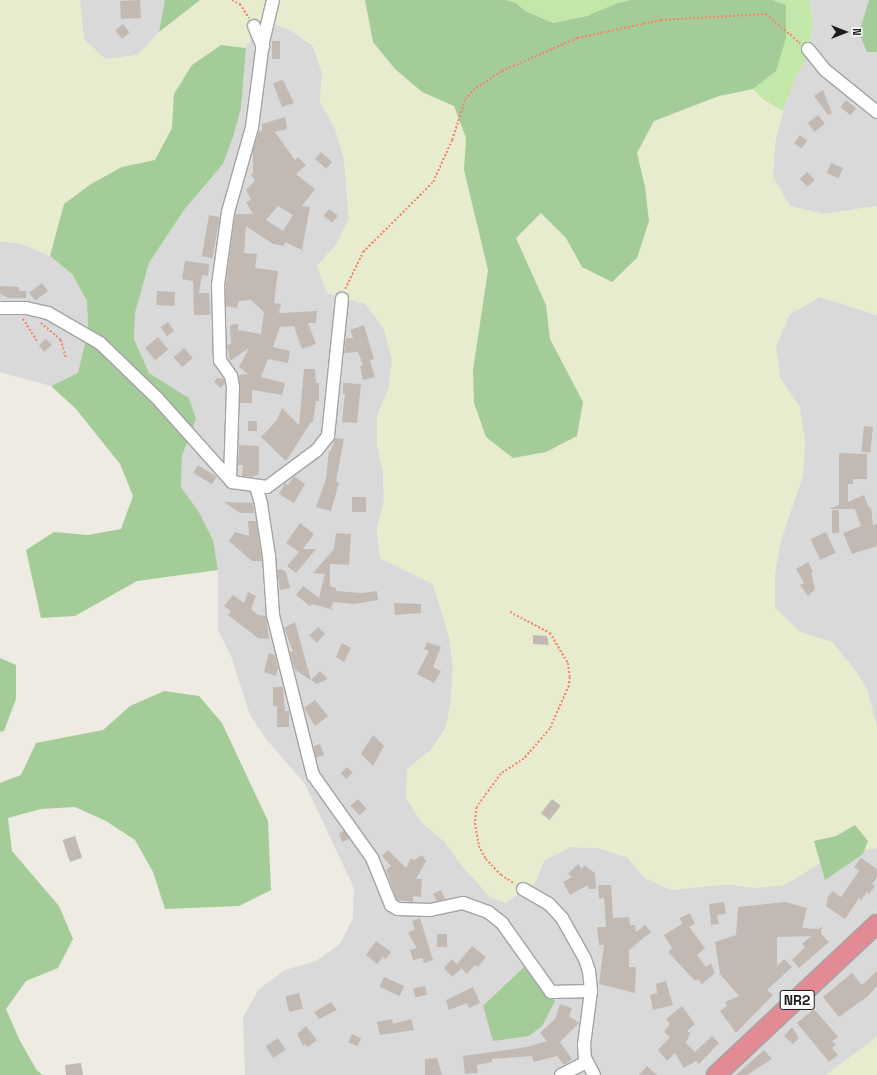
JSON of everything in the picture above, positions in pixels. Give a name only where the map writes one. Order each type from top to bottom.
[{"type":"highway","name":"NR2","points":[[716,1075],[877,924]]},
{"type":"street","points":[[230,479],[233,387],[231,376],[220,360],[218,285],[228,212],[252,127],[263,47],[273,0]]},
{"type":"street","points":[[254,26],[263,47]]},
{"type":"street","points":[[808,49],[825,70],[877,112]]},
{"type":"street","points":[[0,308],[15,308],[48,313],[100,343],[157,398],[232,482],[267,487],[296,468],[317,450],[328,436],[342,299]]},
{"type":"street","points":[[256,486],[261,504],[269,556],[273,615],[314,775],[372,858],[391,905],[398,908],[430,910],[463,903],[488,912],[502,923],[551,992],[590,991]]},
{"type":"street","points":[[523,890],[549,904],[562,918],[585,959],[590,991],[584,1045],[587,1062],[594,1075]]},
{"type":"street","points":[[561,1075],[587,1062]]},
{"type":"path","points":[[232,0],[240,4],[254,26]]},
{"type":"path","points":[[342,299],[349,278],[363,252],[437,176],[452,140],[465,99],[473,90],[502,71],[577,38],[661,20],[682,18],[766,14],[808,49]]},
{"type":"path","points":[[15,308],[38,342]]},
{"type":"path","points":[[38,322],[62,340],[66,357]]},
{"type":"path","points":[[510,612],[550,633],[568,663],[570,677],[569,686],[550,729],[524,759],[501,774],[477,807],[475,824],[479,846],[486,859],[501,875],[523,890]]},
{"type":"shaded area","points":[[80,0],[165,0],[159,32],[138,55],[105,59],[84,39]]},
{"type":"shaded area","points":[[809,0],[869,0],[867,52],[877,52],[877,206],[823,214],[790,206],[773,177],[775,143],[783,111],[795,79],[810,50],[813,18]]},
{"type":"shaded area","points":[[260,20],[289,29],[313,46],[322,73],[320,102],[335,128],[344,159],[349,218],[337,244],[317,266],[327,293],[366,304],[384,329],[392,359],[389,388],[377,416],[377,445],[383,472],[384,501],[377,528],[380,558],[433,584],[450,640],[453,669],[451,699],[446,728],[430,751],[407,769],[421,822],[444,841],[461,865],[535,883],[544,861],[570,847],[598,848],[627,857],[645,878],[671,890],[728,884],[756,888],[833,855],[877,848],[877,911],[731,1056],[707,1075],[245,1075],[243,1017],[259,989],[285,970],[316,961],[340,944],[353,918],[354,888],[305,784],[266,739],[250,715],[231,656],[218,630],[218,570],[213,540],[199,512],[181,487],[182,456],[196,419],[189,398],[149,373],[134,339],[135,313],[149,263],[184,210],[223,164],[241,108],[246,48]]},
{"type":"shaded area","points":[[0,241],[22,244],[50,256],[72,274],[87,302],[88,330],[78,373],[51,386],[0,372]]},
{"type":"shaded area","points":[[820,297],[877,315],[877,727],[867,690],[855,670],[832,642],[800,632],[775,608],[775,572],[781,540],[803,475],[800,407],[780,378],[776,346],[790,314]]},
{"type":"shaded area","points":[[877,935],[877,1037],[826,1075],[725,1075]]},
{"type":"green space","points":[[0,0],[80,0],[84,39],[105,59],[138,55],[159,32],[200,0],[365,0],[373,42],[395,69],[422,92],[454,106],[466,138],[464,170],[488,270],[483,305],[583,402],[550,339],[546,305],[516,238],[541,213],[566,238],[582,267],[649,221],[645,187],[637,153],[654,121],[719,96],[753,89],[764,100],[783,111],[775,143],[773,177],[790,206],[823,214],[877,206],[877,315],[820,297],[790,314],[776,346],[780,378],[800,407],[805,441],[803,475],[781,540],[775,573],[775,608],[800,632],[832,642],[855,670],[867,690],[877,727],[877,848],[833,855],[785,885],[756,888],[728,884],[671,890],[645,878],[627,857],[598,848],[570,847],[544,861],[535,883],[506,903],[491,898],[461,865],[444,841],[421,822],[406,798],[407,769],[430,751],[446,727],[451,699],[453,669],[450,640],[433,584],[380,558],[377,528],[384,501],[383,472],[377,445],[377,416],[389,388],[392,359],[384,329],[366,304],[327,293],[317,266],[337,244],[349,218],[344,159],[335,128],[320,102],[322,73],[313,46],[289,29],[261,20],[246,48],[221,45],[174,94],[172,128],[155,160],[122,167],[64,204],[50,256],[22,244],[0,241]]},
{"type":"green space","points":[[165,0],[200,0],[159,32]]},
{"type":"green space","points":[[365,0],[506,0],[516,3],[525,11],[553,23],[587,16],[617,3],[631,0],[772,0],[786,5],[786,38],[776,71],[753,89],[719,96],[654,121],[637,153],[645,187],[649,221],[637,258],[612,282],[582,267],[566,238],[541,213],[516,238],[546,305],[550,339],[583,402],[577,436],[546,452],[513,458],[486,437],[474,403],[473,370],[488,270],[464,170],[466,138],[454,106],[422,92],[395,69],[373,42]]},
{"type":"green space","points":[[506,0],[631,0],[617,3],[587,16],[553,23],[524,11],[516,3]]},
{"type":"green space","points":[[772,0],[809,0],[813,18],[810,50],[795,79],[783,111],[764,100],[753,89],[776,71],[786,5]]},
{"type":"green space","points":[[869,0],[877,0],[877,52],[867,52],[859,33]]},
{"type":"green space","points":[[221,45],[246,48],[241,108],[233,137],[223,164],[184,210],[149,263],[135,313],[134,339],[149,373],[189,398],[196,419],[182,456],[181,487],[199,512],[213,540],[218,570],[137,581],[75,616],[41,618],[26,550],[54,532],[88,535],[121,529],[133,496],[120,464],[76,409],[51,386],[78,373],[88,330],[87,301],[72,274],[50,256],[64,204],[91,184],[122,167],[155,160],[172,128],[174,94],[192,65]]},
{"type":"green space","points":[[0,658],[16,665],[16,699],[4,731],[0,732]]},
{"type":"green space","points":[[164,691],[199,696],[222,723],[268,821],[271,890],[239,906],[165,909],[153,872],[135,840],[106,821],[75,807],[41,809],[8,818],[12,851],[59,906],[73,939],[58,968],[26,981],[6,1009],[19,1039],[36,1069],[42,1075],[0,1075],[0,783],[21,775],[36,743],[103,730],[130,706]]},
{"type":"green space","points":[[855,825],[868,841],[863,854],[825,880],[814,841],[836,836]]},
{"type":"green space","points":[[524,967],[555,1001],[542,1026],[529,1036],[493,1041],[483,1006]]},
{"type":"green space","points":[[877,1037],[877,1075],[826,1075]]},
{"type":"building","points":[[140,0],[141,18],[121,19],[120,1]]},
{"type":"building","points":[[123,24],[130,33],[122,39],[115,30]]},
{"type":"building","points":[[272,41],[280,41],[280,59],[272,59]]},
{"type":"building","points":[[283,80],[294,103],[282,107],[273,83]]},
{"type":"building","points":[[823,90],[832,113],[828,115],[814,96]]},
{"type":"building","points":[[846,100],[856,108],[850,115],[840,107]]},
{"type":"building","points":[[818,115],[825,124],[815,132],[808,123]]},
{"type":"building","points":[[285,117],[287,129],[275,132],[295,160],[298,157],[306,165],[296,174],[315,189],[302,206],[310,207],[302,250],[285,242],[284,246],[273,244],[246,226],[244,253],[257,254],[255,268],[278,271],[274,303],[281,304],[279,313],[317,311],[316,323],[308,323],[316,344],[302,349],[294,326],[280,327],[273,347],[290,351],[288,363],[268,359],[261,377],[285,383],[282,395],[252,390],[252,403],[240,403],[239,375],[248,374],[239,367],[249,348],[230,361],[227,345],[231,344],[230,325],[238,324],[238,330],[261,334],[264,312],[251,300],[239,301],[237,308],[226,306],[226,284],[235,214],[253,214],[246,202],[251,200],[246,190],[255,181],[251,174],[253,173],[253,150],[259,131],[262,131],[262,124]],"holes":[[[278,206],[293,215],[283,231],[266,220]]]},
{"type":"building","points":[[800,135],[807,140],[801,148],[794,143]]},
{"type":"building","points":[[321,152],[332,162],[326,169],[315,159]]},
{"type":"building","points":[[831,163],[843,168],[839,178],[827,173]]},
{"type":"building","points":[[807,172],[815,180],[808,187],[800,179]]},
{"type":"building","points":[[329,209],[338,216],[332,223],[323,216]]},
{"type":"building","points":[[209,215],[220,217],[213,258],[202,256]]},
{"type":"building","points":[[185,261],[209,264],[208,276],[202,275],[199,293],[209,293],[210,315],[194,315],[193,281],[182,279]]},
{"type":"building","points":[[42,283],[48,291],[35,301],[29,293]]},
{"type":"building","points":[[0,286],[19,287],[19,291],[26,291],[26,298],[9,298],[0,294]]},
{"type":"building","points":[[157,291],[175,292],[174,306],[156,305]]},
{"type":"building","points":[[168,322],[174,331],[167,336],[161,327]]},
{"type":"building","points":[[364,325],[374,359],[370,360],[375,377],[363,380],[360,366],[363,365],[358,352],[344,353],[346,338],[353,338],[350,330]]},
{"type":"building","points":[[158,337],[168,349],[155,360],[145,348]]},
{"type":"building","points":[[46,339],[52,345],[44,352],[39,345]]},
{"type":"building","points":[[184,348],[193,358],[182,367],[174,357]]},
{"type":"building","points":[[304,369],[315,369],[316,383],[319,383],[319,401],[316,401],[313,422],[311,422],[286,461],[261,437],[277,420],[282,408],[299,425]]},
{"type":"building","points":[[217,378],[224,379],[225,383],[221,388],[214,382]]},
{"type":"building","points":[[343,383],[361,384],[357,423],[342,422],[345,394],[343,394]]},
{"type":"building","points":[[248,421],[257,421],[257,431],[248,431]]},
{"type":"building","points":[[864,426],[873,427],[870,453],[861,452]]},
{"type":"building","points":[[335,438],[344,439],[336,481],[339,483],[331,511],[316,507],[326,479],[329,451],[331,451]]},
{"type":"building","points":[[239,445],[259,446],[259,474],[252,477],[242,476],[243,465],[238,465]]},
{"type":"building","points":[[839,453],[867,454],[867,479],[853,479],[853,484],[848,484],[848,502],[864,495],[869,508],[871,507],[873,525],[877,524],[877,546],[852,554],[843,533],[861,526],[855,509],[828,509],[839,505]]},
{"type":"building","points":[[198,465],[217,477],[212,484],[193,473]]},
{"type":"building","points":[[294,476],[305,484],[294,503],[279,494],[285,483],[288,485]]},
{"type":"building","points":[[352,497],[366,497],[366,512],[352,512]]},
{"type":"building","points":[[224,502],[253,503],[254,513],[240,513]]},
{"type":"building","points":[[832,510],[839,510],[839,533],[832,533]]},
{"type":"building","points":[[248,521],[256,521],[262,561],[252,561],[229,541],[235,532],[249,536]]},
{"type":"building","points":[[300,523],[314,534],[303,549],[316,549],[296,573],[287,566],[299,552],[286,543]]},
{"type":"building","points":[[826,532],[836,553],[820,560],[811,539]]},
{"type":"building","points":[[336,533],[351,534],[349,565],[330,564],[330,586],[336,588],[336,591],[362,593],[377,591],[378,600],[354,604],[333,602],[331,608],[334,610],[312,604],[310,606],[296,595],[303,586],[319,598],[325,574],[313,573],[334,549]]},
{"type":"building","points":[[808,562],[813,572],[811,573],[815,589],[808,596],[800,585],[804,583],[796,569]]},
{"type":"building","points":[[281,569],[286,572],[290,588],[280,590],[277,570]]},
{"type":"building","points":[[248,592],[256,596],[251,609],[258,615],[266,616],[269,639],[258,638],[228,615],[231,611],[224,606],[233,595],[244,603]]},
{"type":"building","points":[[394,603],[421,604],[421,613],[395,615]]},
{"type":"building","points":[[295,622],[311,680],[320,671],[328,679],[317,684],[295,670],[290,652],[293,651],[284,628]]},
{"type":"building","points":[[318,627],[325,634],[317,643],[310,635]]},
{"type":"building","points":[[533,635],[547,636],[549,645],[533,644]]},
{"type":"building","points":[[427,642],[441,647],[433,667],[441,671],[434,683],[417,674],[429,651],[424,649]]},
{"type":"building","points":[[342,643],[351,648],[344,662],[336,657]]},
{"type":"building","points":[[269,653],[275,655],[278,668],[276,676],[264,672]]},
{"type":"building","points":[[273,687],[283,687],[285,711],[289,711],[289,727],[277,727],[277,706],[273,706]]},
{"type":"building","points":[[315,700],[328,716],[315,726],[304,708]]},
{"type":"building","points":[[373,735],[384,746],[373,766],[361,754]]},
{"type":"building","points":[[320,744],[324,755],[316,758],[314,746]]},
{"type":"building","points":[[347,767],[353,773],[346,779],[341,773]]},
{"type":"building","points":[[358,799],[367,809],[359,815],[351,806]]},
{"type":"building","points":[[552,799],[561,806],[550,820],[541,813]]},
{"type":"building","points":[[344,831],[349,839],[342,842],[339,833]]},
{"type":"building","points":[[75,836],[82,858],[70,862],[63,840]]},
{"type":"building","points":[[388,850],[406,868],[411,858],[414,860],[422,855],[426,861],[416,879],[422,879],[421,897],[413,896],[413,902],[397,900],[386,870],[391,866],[382,856]]},
{"type":"building","points":[[861,858],[877,869],[877,877],[872,884],[875,886],[869,894],[867,892],[861,900],[859,898],[845,919],[826,906],[828,897],[833,891],[841,897],[859,871],[854,867]]},
{"type":"building","points":[[578,864],[582,869],[584,865],[595,873],[596,889],[588,889],[588,885],[570,895],[563,882],[572,877],[568,874]]},
{"type":"building","points":[[598,885],[611,885],[613,918],[629,917],[630,925],[635,925],[636,932],[645,925],[651,932],[629,950],[629,967],[636,967],[635,993],[599,984],[604,945],[599,945],[597,927],[606,927],[604,898],[599,899]]},
{"type":"building","points":[[441,890],[445,899],[437,901],[433,894]]},
{"type":"building","points":[[724,902],[726,914],[717,915],[719,924],[711,925],[709,904]]},
{"type":"building","points":[[785,902],[807,908],[802,928],[819,929],[822,926],[821,934],[829,942],[799,968],[792,960],[805,947],[802,944],[811,936],[777,937],[777,966],[784,959],[792,967],[767,990],[773,995],[736,1033],[720,1011],[727,1006],[725,1002],[739,996],[720,974],[715,942],[736,935],[738,907]]},
{"type":"building","points":[[690,913],[695,924],[689,927],[705,948],[697,955],[706,967],[711,963],[715,973],[702,984],[698,979],[695,981],[668,952],[672,948],[664,935],[682,924],[680,918]]},
{"type":"building","points":[[420,918],[433,960],[424,963],[422,958],[413,960],[410,950],[417,948],[408,933],[415,929],[412,921]]},
{"type":"building","points":[[437,934],[447,934],[447,947],[437,947]]},
{"type":"building","points":[[376,941],[391,952],[386,959],[383,957],[377,964],[366,955]]},
{"type":"building","points":[[472,946],[486,957],[478,967],[475,965],[467,974],[459,966],[461,969],[452,977],[444,968],[452,959],[457,964]]},
{"type":"building","points":[[877,971],[877,986],[868,996],[839,1017],[823,997],[852,973],[862,985]]},
{"type":"building","points":[[384,977],[404,986],[400,996],[380,987]]},
{"type":"building","points":[[666,981],[673,1005],[653,1010],[650,995],[657,993],[656,984]]},
{"type":"building","points":[[425,986],[427,995],[415,997],[413,989]]},
{"type":"building","points":[[473,987],[480,1003],[469,1008],[467,1003],[449,1010],[446,1000]]},
{"type":"building","points":[[299,993],[303,1009],[289,1012],[285,996]]},
{"type":"building","points":[[331,1002],[337,1010],[319,1019],[314,1012]]},
{"type":"building","points":[[560,1004],[572,1008],[569,1016],[579,1023],[560,1042],[572,1059],[564,1065],[557,1056],[534,1062],[532,1056],[492,1059],[492,1062],[477,1065],[478,1073],[465,1074],[463,1056],[527,1047],[547,1041],[540,1033],[555,1019]]},
{"type":"building","points":[[682,1006],[695,1024],[687,1031],[690,1033],[686,1043],[695,1052],[712,1036],[719,1043],[699,1064],[696,1061],[684,1068],[675,1053],[667,1061],[658,1050],[670,1037],[664,1032],[670,1024],[666,1019]]},
{"type":"building","points":[[814,1009],[838,1037],[832,1041],[836,1045],[832,1048],[838,1055],[829,1062],[797,1023]]},
{"type":"building","points":[[392,1019],[393,1024],[411,1019],[414,1030],[380,1035],[377,1022]]},
{"type":"building","points":[[306,1026],[317,1040],[308,1047],[305,1044],[303,1046],[297,1034]]},
{"type":"building","points":[[792,1027],[799,1038],[793,1044],[784,1036]]},
{"type":"building","points":[[352,1034],[361,1038],[357,1046],[348,1042]]},
{"type":"building","points":[[278,1038],[286,1050],[273,1058],[266,1046]]},
{"type":"building","points":[[764,1050],[772,1059],[747,1075],[736,1075]]},
{"type":"building","points":[[437,1058],[442,1075],[425,1075],[425,1059]]},
{"type":"building","points":[[81,1063],[83,1075],[66,1075],[65,1065]]},
{"type":"building","points":[[647,1066],[657,1075],[639,1075]]}]
